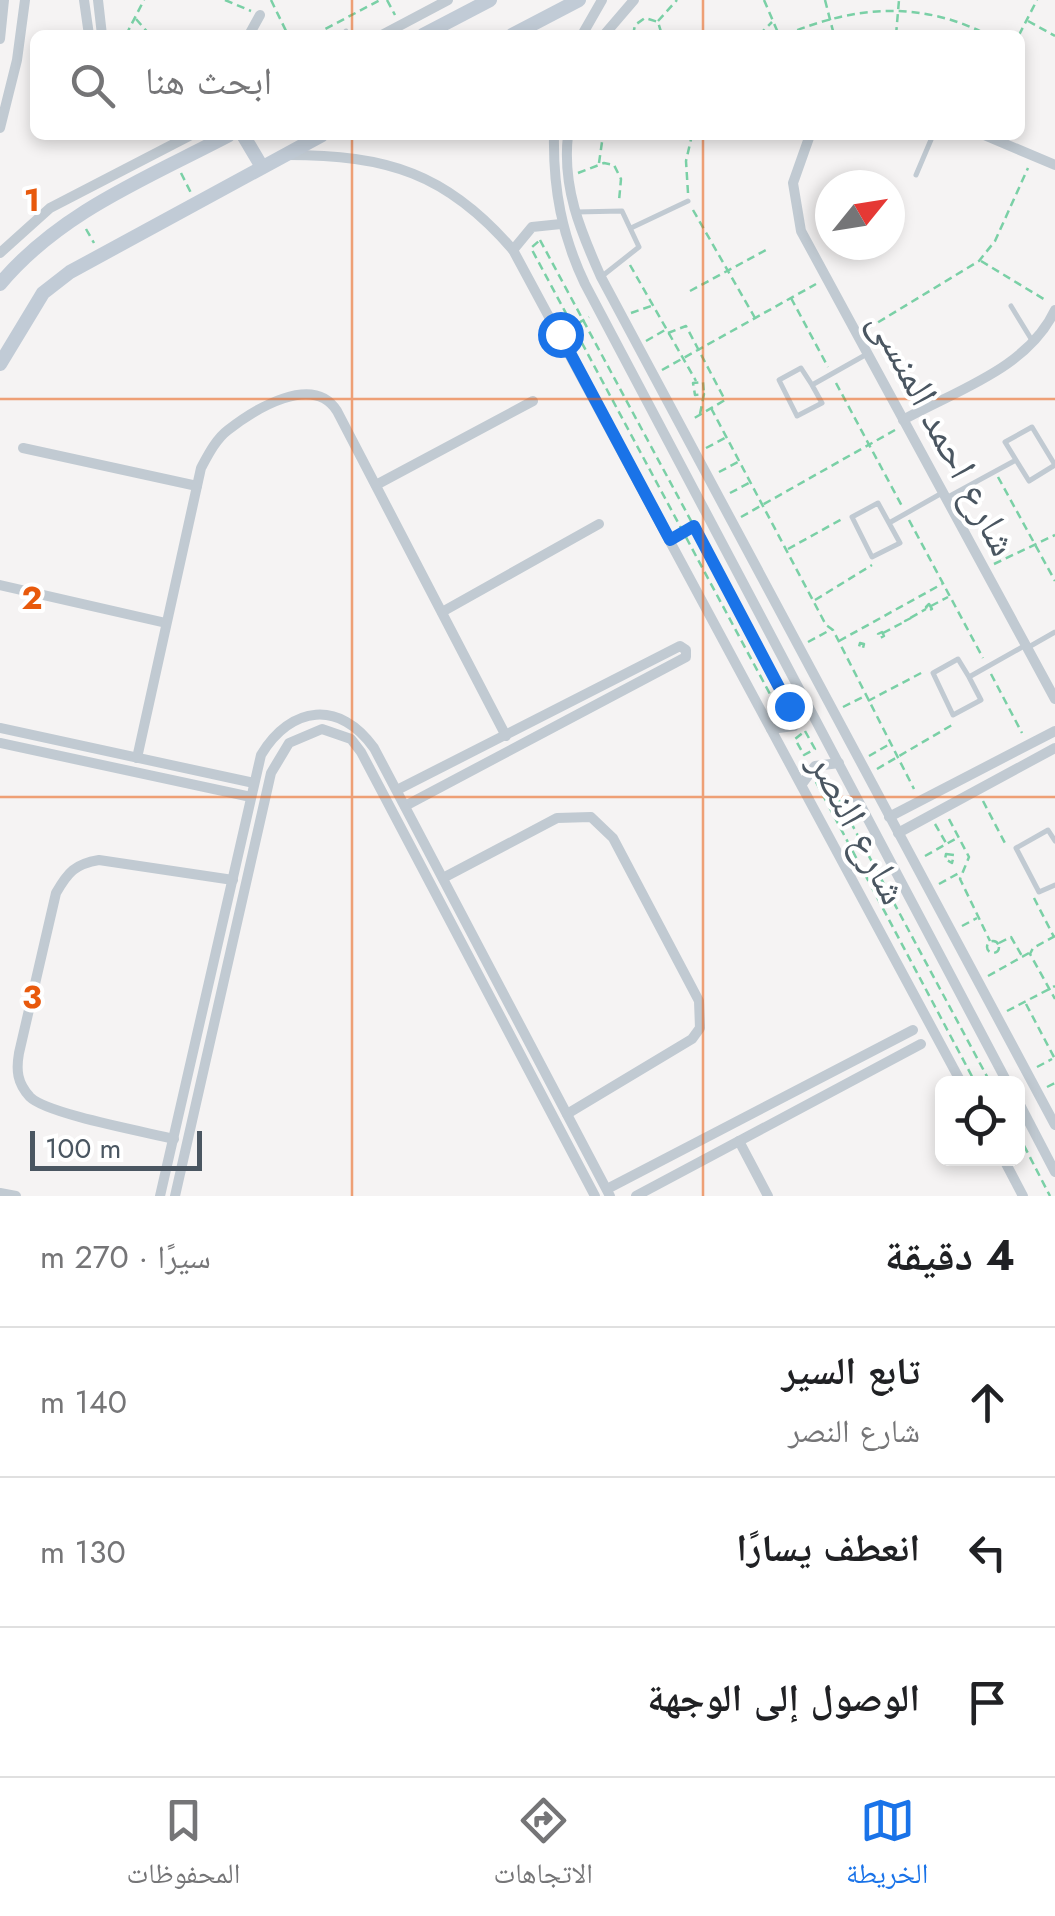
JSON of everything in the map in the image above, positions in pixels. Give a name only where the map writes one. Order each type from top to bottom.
[{"type":"street","points":[[0,39],[4,0]]},
{"type":"street","points":[[0,128],[25,0]]},
{"type":"street","points":[[84,0],[88,30]]},
{"type":"street","points":[[98,0],[101,30]]},
{"type":"street","points":[[391,30],[448,0]]},
{"type":"street","points":[[432,30],[490,0]]},
{"type":"street","points":[[521,30],[578,0]]},
{"type":"street","points":[[585,30],[602,0]]},
{"type":"street","points":[[608,30],[634,0]]},
{"type":"street","points":[[3,15],[24,16]]},
{"type":"street","points":[[251,30],[260,15]]},
{"type":"street","points":[[0,252],[35,219],[65,199],[181,140]]},
{"type":"street","points":[[0,284],[28,250],[78,214],[220,140]]},
{"type":"street","points":[[246,140],[262,167]]},
{"type":"street","points":[[0,364],[43,294],[100,253],[312,140]]},
{"type":"street","name":"شارع النصر","points":[[554,140],[554,178],[561,224],[599,311],[1004,1076]]},
{"type":"street","points":[[568,140],[567,178],[574,212],[601,276],[1055,1125]]},
{"type":"street","name":"شارع احمد المنسى","points":[[808,140],[798,159],[794,208],[826,278],[1055,700]]},
{"type":"street","points":[[996,140],[1052,164]]},
{"type":"street","name":"شارع النصر","points":[[284,155],[364,158],[430,180],[487,220],[514,250],[963,1076]]},
{"type":"street","points":[[514,250],[532,226],[561,224]]},
{"type":"street","points":[[904,422],[1034,345],[1055,308]]},
{"type":"street","points":[[137,758],[201,468],[226,431],[296,394],[312,392],[333,404],[506,736]]},
{"type":"street","points":[[376,486],[533,401]]},
{"type":"street","points":[[23,448],[197,486]]},
{"type":"street","points":[[442,612],[599,524]]},
{"type":"street","points":[[728,553],[743,544]]},
{"type":"street","points":[[0,584],[166,623]]},
{"type":"street","points":[[397,790],[680,646],[686,650],[686,657],[406,806]]},
{"type":"street","points":[[627,673],[633,685]]},
{"type":"street","points":[[771,729],[794,726],[809,708]]},
{"type":"street","points":[[160,1196],[261,755],[281,730],[310,716],[326,715],[355,724],[406,806],[594,1196]]},
{"type":"street","points":[[0,728],[254,783]]},
{"type":"street","points":[[175,1196],[271,773],[289,742],[322,729],[351,738],[361,752],[608,1193],[674,1153],[913,1030]]},
{"type":"street","points":[[889,817],[1055,731]]},
{"type":"street","points":[[0,743],[251,797]]},
{"type":"street","points":[[898,834],[1055,748]]},
{"type":"street","points":[[452,763],[460,777]]},
{"type":"street","points":[[802,784],[815,766],[838,763]]},
{"type":"street","points":[[202,787],[205,772]]},
{"type":"street","points":[[443,878],[558,818],[590,817],[612,838],[699,1001],[700,1028],[692,1039],[566,1114]]},
{"type":"street","points":[[174,1139],[44,1106],[21,1084],[16,1070],[18,1053],[56,893],[68,872],[80,863],[99,860],[233,880]]},
{"type":"street","points":[[922,922],[941,913]]},
{"type":"street","points":[[204,1008],[217,1012]]},
{"type":"street","points":[[636,1196],[921,1044]]},
{"type":"street","points":[[812,1082],[820,1098]]},
{"type":"street","points":[[1025,1111],[1050,1148],[1055,1172]]},
{"type":"street","points":[[738,1141],[768,1196]]},
{"type":"street","points":[[674,1153],[684,1170]]},
{"type":"street","points":[[1006,1166],[1022,1196]]},
{"type":"street","points":[[0,1192],[16,1196]]},
{"type":"lane","points":[[916,175],[932,140]]},
{"type":"lane","points":[[1052,164],[1055,150]]},
{"type":"lane","points":[[631,228],[688,201]]},
{"type":"lane","points":[[574,212],[618,209],[640,247],[627,261],[601,276]]},
{"type":"lane","points":[[1010,306],[1034,345]]},
{"type":"lane","points":[[812,385],[867,354]]},
{"type":"lane","points":[[802,368],[812,385],[822,403],[797,416],[778,380],[802,368]]},
{"type":"lane","points":[[1032,427],[1055,465],[1029,481],[1016,460],[1005,442],[1032,427]]},
{"type":"lane","points":[[888,522],[1016,460]]},
{"type":"lane","points":[[878,504],[888,522],[900,542],[873,557],[852,520],[878,504]]},
{"type":"lane","points":[[969,677],[1055,632]]},
{"type":"lane","points":[[958,659],[969,677],[981,700],[954,716],[932,674],[958,659]]},
{"type":"lane","points":[[1055,841],[1048,830],[1016,848],[1040,892],[1055,885]]},
{"type":"path","points":[[129,30],[144,0]]},
{"type":"path","points":[[225,0],[260,15]]},
{"type":"path","points":[[270,0],[285,30]]},
{"type":"path","points":[[325,30],[380,0]]},
{"type":"path","points":[[658,22],[677,0]]},
{"type":"path","points":[[764,0],[779,30]]},
{"type":"path","points":[[825,0],[833,30]]},
{"type":"path","points":[[896,30],[899,0]]},
{"type":"path","points":[[1022,30],[1037,0]]},
{"type":"path","points":[[389,1],[400,25]]},
{"type":"path","points":[[794,30],[829,16],[898,8],[958,20],[978,30]]},
{"type":"path","points":[[136,18],[146,30]]},
{"type":"path","points":[[636,30],[639,20],[658,22]]},
{"type":"path","points":[[764,30],[773,21]]},
{"type":"path","points":[[1026,21],[1055,36]]},
{"type":"path","points":[[658,22],[660,30]]},
{"type":"path","points":[[599,164],[602,140]]},
{"type":"path","points":[[691,140],[686,160],[688,201],[755,318]]},
{"type":"path","points":[[857,335],[980,260],[995,241],[1034,156]]},
{"type":"path","points":[[567,178],[609,163],[620,174],[618,209]]},
{"type":"path","points":[[175,164],[196,202]]},
{"type":"path","points":[[78,214],[100,253]]},
{"type":"path","points":[[535,241],[545,243],[584,320],[789,702],[786,710],[778,709],[531,248],[535,241]]},
{"type":"path","points":[[690,291],[766,250]]},
{"type":"path","points":[[980,260],[1055,308]]},
{"type":"path","points":[[627,261],[696,381],[705,385]]},
{"type":"path","points":[[653,375],[826,278]]},
{"type":"path","points":[[624,321],[636,310],[653,306]]},
{"type":"path","points":[[560,334],[599,311]]},
{"type":"path","points":[[637,346],[685,325],[698,349],[725,400],[680,426]]},
{"type":"path","points":[[705,385],[714,380]]},
{"type":"path","points":[[696,381],[692,392],[704,394]]},
{"type":"path","points":[[699,415],[705,385]]},
{"type":"path","points":[[711,408],[846,654],[864,697],[920,800]]},
{"type":"path","points":[[732,523],[904,422]]},
{"type":"path","points":[[694,454],[727,437]]},
{"type":"path","points":[[708,478],[739,461]]},
{"type":"path","points":[[995,472],[1055,581]]},
{"type":"path","points":[[719,499],[750,482]]},
{"type":"path","points":[[670,540],[709,518]]},
{"type":"path","points":[[787,550],[843,519],[852,520]]},
{"type":"path","points":[[983,569],[1055,535]]},
{"type":"path","points":[[813,600],[868,569],[873,557]]},
{"type":"path","points":[[839,641],[943,584]]},
{"type":"path","points":[[884,633],[926,609],[930,611],[950,596]]},
{"type":"path","points":[[798,647],[832,629]]},
{"type":"path","points":[[846,654],[859,647]]},
{"type":"path","points":[[867,702],[920,672],[932,674]]},
{"type":"path","points":[[833,712],[864,697]]},
{"type":"path","points":[[867,775],[950,727],[954,716]]},
{"type":"path","points":[[804,731],[815,749],[804,755],[795,738],[804,731]]},
{"type":"path","points":[[860,762],[890,744]]},
{"type":"path","points":[[986,1076],[980,1063],[827,776],[821,777],[816,783],[885,912],[963,1076],[980,1063],[993,1056]]},
{"type":"path","points":[[929,890],[961,871],[969,858],[944,809]]},
{"type":"path","points":[[931,816],[946,854],[954,855],[952,863],[961,871],[990,941],[999,944]]},
{"type":"path","points":[[914,862],[959,838]]},
{"type":"path","points":[[874,918],[896,906]]},
{"type":"path","points":[[952,932],[978,917]]},
{"type":"path","points":[[990,941],[987,946],[992,953],[1011,936],[1022,957]]},
{"type":"path","points":[[978,982],[1055,936]]},
{"type":"path","points":[[1030,952],[1055,999]]},
{"type":"path","points":[[997,1017],[1055,986]]},
{"type":"path","points":[[1025,1002],[1055,1058],[1027,1073]]},
{"type":"path","points":[[1025,1148],[1050,1196]]},
{"type":"route","points":[[560,334],[670,540],[694,526],[789,706]]}]
